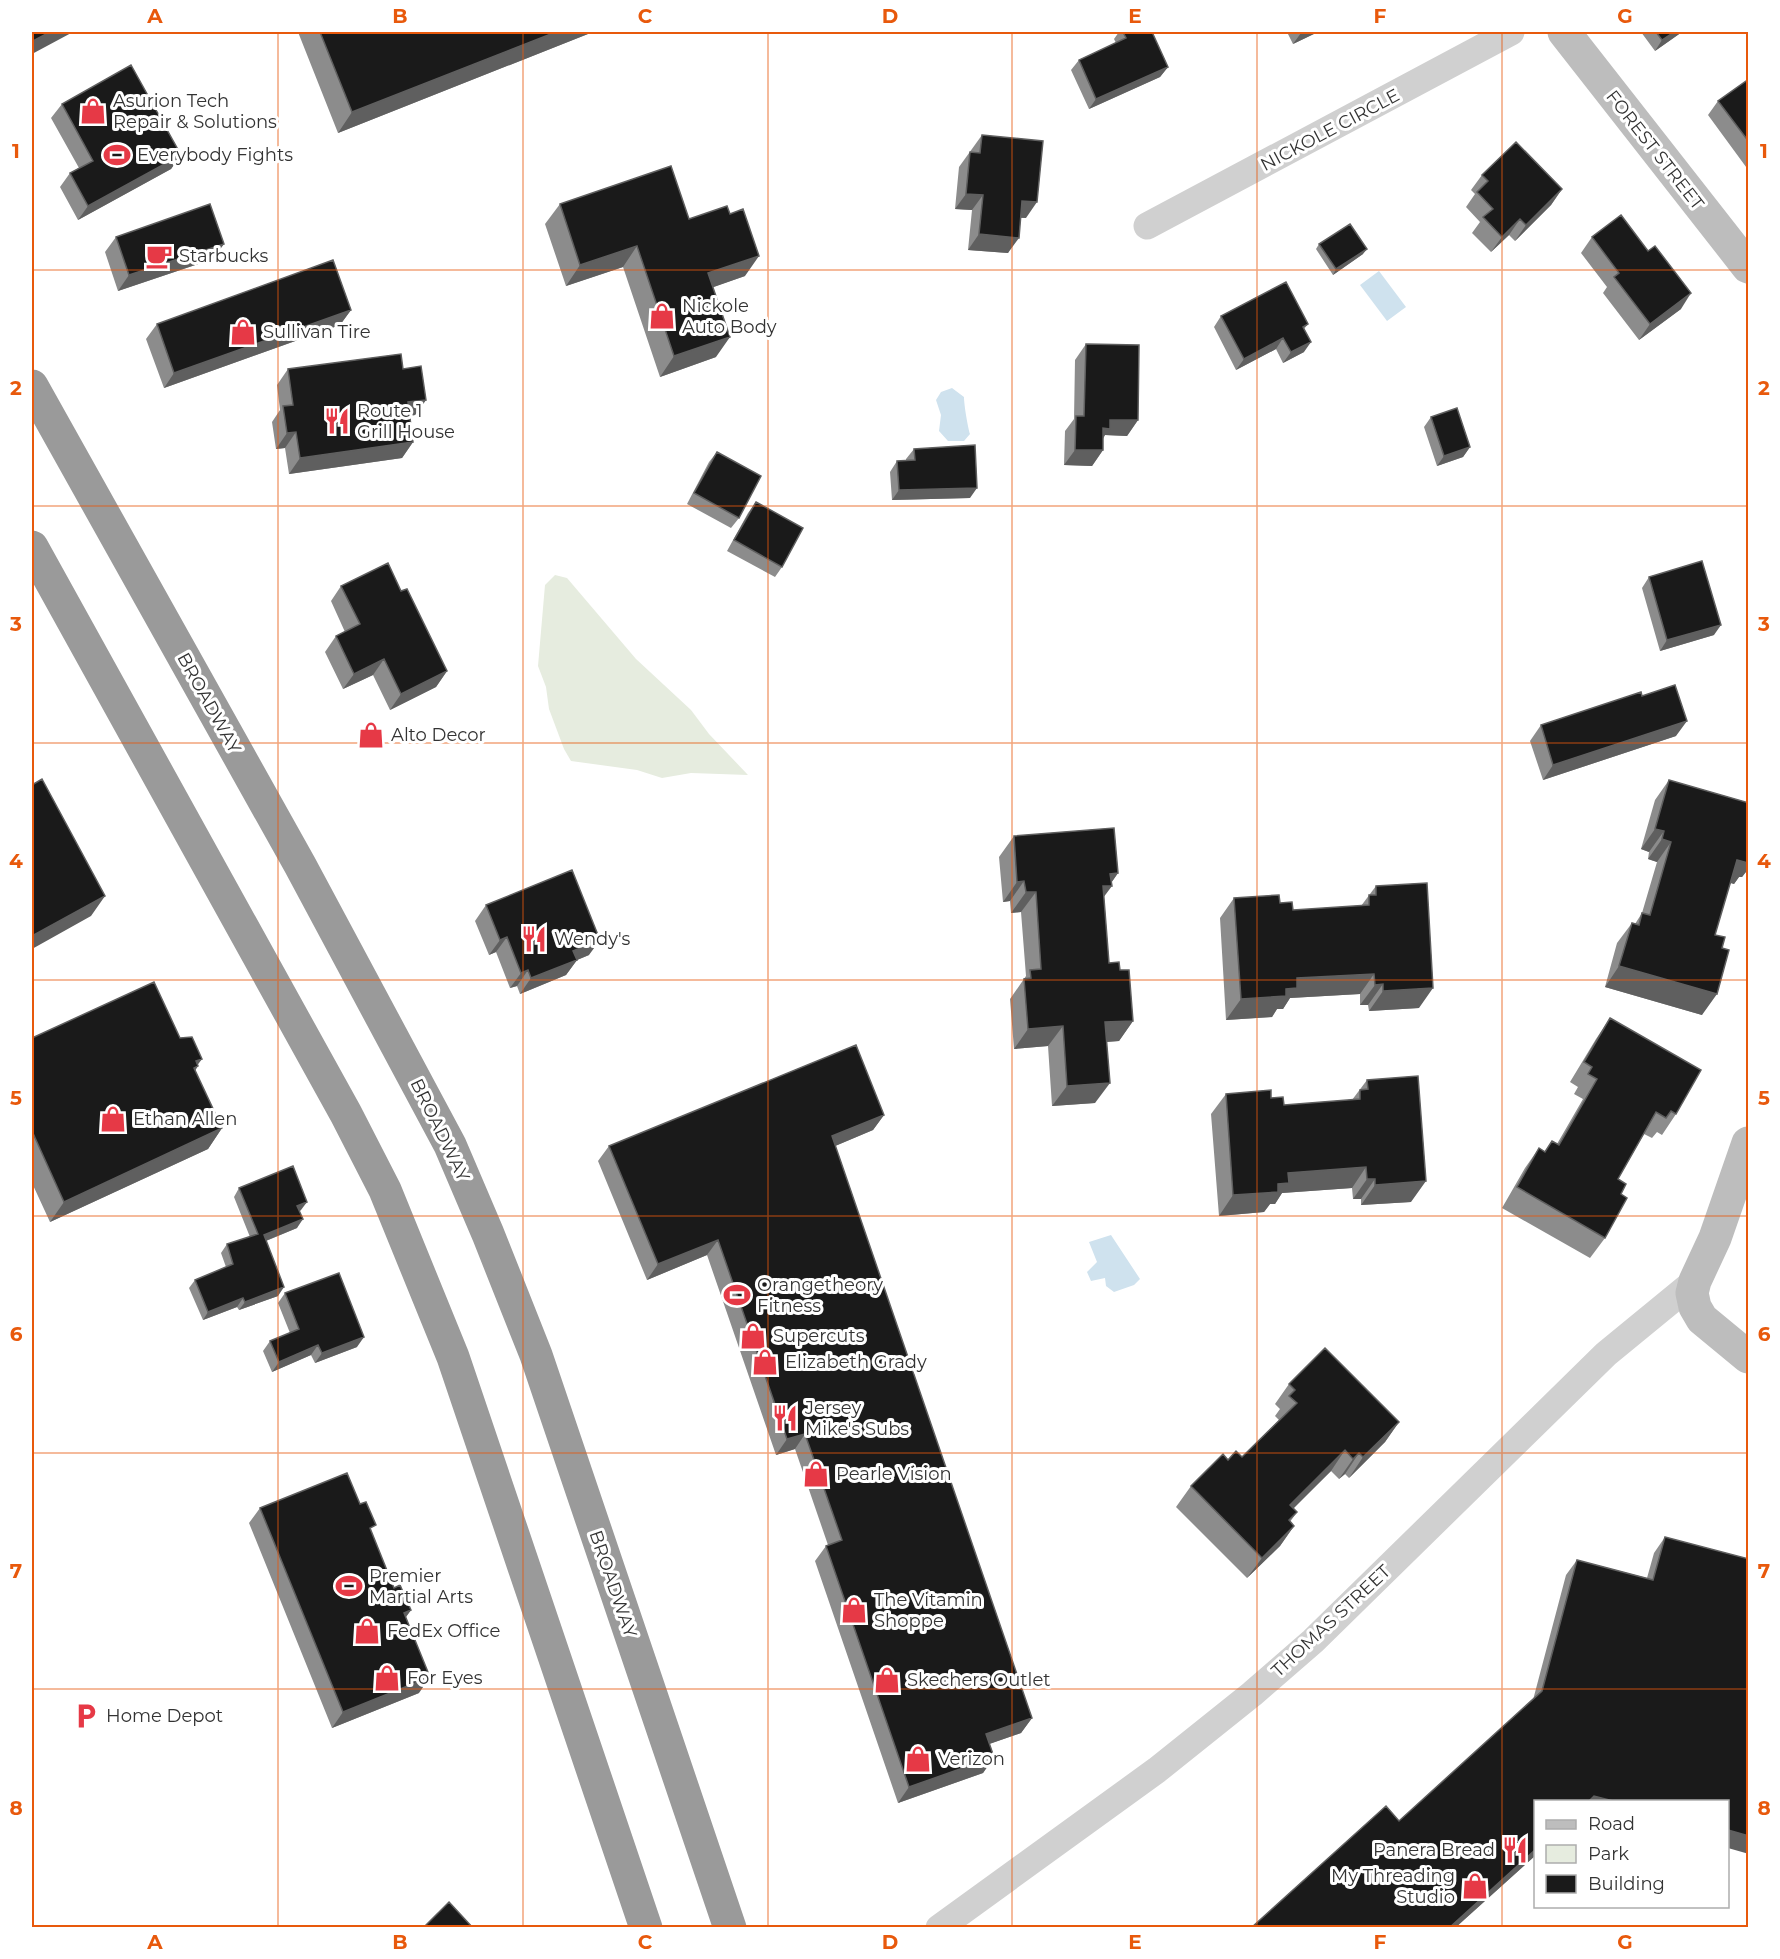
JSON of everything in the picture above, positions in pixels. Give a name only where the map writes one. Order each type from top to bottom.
[{"type":"highway","name":"BROADWAY","points":[[32,386],[294,855],[450,1145],[489,1234],[536,1355],[730,1928]]},
{"type":"highway","points":[[32,547],[346,1114],[385,1190],[453,1357],[646,1928]]},
{"type":"street","name":"NICKOLE CIRCLE","points":[[1148,226],[1511,32]]},
{"type":"street","name":"FOREST STREET","points":[[1564,32],[1747,263]]},
{"type":"street","points":[[1749,1143],[1715,1238],[1695,1281],[1694,1303],[1702,1319],[1749,1357]]},
{"type":"street","name":"THOMAS STREET","points":[[939,1928],[1157,1770],[1252,1694],[1313,1641],[1606,1354],[1695,1281]]},
{"type":"green space","points":[[555,575],[567,578],[636,659],[691,710],[709,734],[748,775],[691,773],[662,778],[637,770],[571,761],[549,709],[546,687],[538,666],[545,585]]},
{"type":"water","points":[[1379,271],[1406,307],[1387,321],[1360,285]]},
{"type":"water","points":[[952,388],[964,397],[970,434],[964,441],[948,441],[939,431],[941,415],[936,400],[941,392]]},
{"type":"water","points":[[1111,1235],[1140,1279],[1134,1285],[1114,1292],[1106,1286],[1105,1278],[1091,1281],[1087,1272],[1097,1262],[1089,1242]]},
{"type":"building","points":[[32,32],[50,32],[33,41]]},
{"type":"building","points":[[320,32],[556,32],[352,112]]},
{"type":"building","points":[[1123,32],[1152,32],[1168,67],[1096,99],[1079,60],[1126,38]]},
{"type":"building","points":[[1656,32],[1674,32],[1662,40]]},
{"type":"building","points":[[131,65],[181,155],[88,206],[70,173],[93,161],[62,104]]},
{"type":"building","points":[[1749,79],[1749,142],[1718,101]]},
{"type":"building","points":[[982,135],[1043,141],[1037,202],[1022,201],[1019,238],[979,234],[983,195],[966,194],[970,152],[980,153]]},
{"type":"building","points":[[1516,142],[1562,189],[1526,225],[1520,219],[1502,237],[1483,217],[1493,209],[1477,192],[1488,181],[1482,175]]},
{"type":"building","points":[[671,166],[689,219],[727,206],[730,214],[743,209],[759,256],[708,273],[730,337],[674,356],[637,246],[580,265],[560,204]]},
{"type":"building","name":"Starbucks","points":[[210,204],[224,244],[129,275],[116,237]]},
{"type":"building","points":[[1621,215],[1648,251],[1655,246],[1691,293],[1650,324],[1614,277],[1619,273],[1592,237]]},
{"type":"building","points":[[1350,224],[1367,249],[1336,269],[1319,244]]},
{"type":"building","name":"Sullivan Tire","points":[[333,260],[351,310],[174,373],[157,324]]},
{"type":"building","points":[[1286,282],[1308,324],[1303,327],[1311,342],[1291,352],[1283,338],[1244,359],[1221,316]]},
{"type":"building","points":[[1086,344],[1139,345],[1138,420],[1110,420],[1110,429],[1103,428],[1103,450],[1075,450],[1076,416],[1084,416]]},
{"type":"building","name":"Route 1 Grill House","points":[[401,354],[403,369],[421,366],[426,400],[408,402],[413,442],[300,458],[296,432],[287,433],[283,406],[293,405],[288,369]]},
{"type":"building","points":[[1457,408],[1470,447],[1444,456],[1431,417]]},
{"type":"building","points":[[975,445],[977,488],[899,490],[897,461],[915,460],[914,449]]},
{"type":"building","points":[[717,452],[761,476],[739,518],[694,493]]},
{"type":"building","points":[[756,502],[803,528],[782,567],[734,540]]},
{"type":"building","points":[[1702,561],[1721,625],[1667,640],[1649,577]]},
{"type":"building","points":[[388,563],[401,591],[407,589],[447,671],[401,694],[384,659],[354,674],[336,636],[360,624],[341,586]]},
{"type":"building","points":[[1675,685],[1687,721],[1553,765],[1541,725],[1641,692],[1642,696]]},
{"type":"building","points":[[42,779],[105,896],[32,936],[32,785]]},
{"type":"building","points":[[1669,780],[1749,803],[1749,862],[1737,860],[1715,935],[1725,937],[1722,948],[1729,950],[1717,994],[1619,966],[1632,923],[1639,925],[1642,913],[1650,915],[1671,842],[1662,839],[1664,831],[1655,829]]},
{"type":"building","points":[[1114,828],[1118,873],[1110,874],[1112,886],[1103,886],[1109,963],[1119,962],[1120,970],[1129,970],[1133,1021],[1105,1022],[1110,1083],[1067,1086],[1063,1026],[1028,1029],[1024,979],[1031,978],[1030,970],[1041,969],[1036,892],[1026,892],[1024,881],[1017,882],[1014,836]]},
{"type":"building","points":[[572,870],[600,940],[573,951],[577,960],[531,978],[528,970],[521,973],[507,937],[500,940],[486,905]]},
{"type":"building","points":[[1427,883],[1433,988],[1383,991],[1383,984],[1375,985],[1374,974],[1297,978],[1297,988],[1286,989],[1286,996],[1241,999],[1234,898],[1279,895],[1280,903],[1292,902],[1293,910],[1369,905],[1369,895],[1376,895],[1376,886]]},
{"type":"building","name":"Ethan Allen","points":[[154,982],[180,1038],[192,1037],[202,1059],[196,1061],[198,1066],[194,1068],[222,1128],[64,1202],[32,1131],[32,1038]]},
{"type":"building","points":[[1610,1018],[1701,1070],[1676,1114],[1671,1111],[1666,1118],[1656,1112],[1618,1179],[1626,1184],[1621,1194],[1627,1198],[1605,1238],[1517,1187],[1539,1148],[1545,1152],[1552,1141],[1559,1145],[1597,1079],[1588,1074],[1592,1067],[1584,1062]]},
{"type":"building","points":[[856,1045],[884,1115],[832,1136],[1032,1718],[986,1734],[994,1757],[909,1787],[826,1546],[842,1540],[805,1434],[787,1439],[718,1240],[658,1264],[609,1146]]},
{"type":"building","points":[[1418,1076],[1426,1181],[1375,1185],[1375,1179],[1367,1179],[1366,1167],[1288,1173],[1289,1183],[1278,1184],[1278,1192],[1233,1195],[1226,1094],[1271,1090],[1271,1098],[1283,1097],[1284,1105],[1360,1099],[1360,1090],[1368,1089],[1367,1080]]},
{"type":"building","points":[[293,1166],[307,1202],[297,1206],[303,1219],[264,1235],[284,1287],[245,1302],[243,1298],[208,1312],[195,1280],[233,1264],[227,1244],[258,1234],[239,1188]]},
{"type":"building","points":[[339,1273],[364,1337],[322,1353],[318,1345],[279,1362],[270,1341],[299,1329],[285,1293]]},
{"type":"building","points":[[1325,1348],[1399,1422],[1363,1457],[1359,1453],[1353,1459],[1345,1450],[1290,1505],[1297,1512],[1289,1520],[1294,1526],[1262,1558],[1191,1486],[1223,1454],[1228,1460],[1236,1451],[1242,1457],[1297,1403],[1289,1396],[1295,1390],[1289,1384]]},
{"type":"building","points":[[347,1473],[360,1504],[366,1502],[376,1525],[370,1528],[394,1588],[400,1585],[411,1610],[404,1613],[430,1677],[343,1712],[260,1508]]},
{"type":"building","points":[[1665,1537],[1749,1559],[1749,1836],[1729,1830],[1729,1800],[1609,1800],[1594,1796],[1590,1800],[1534,1800],[1534,1851],[1449,1928],[1251,1928],[1386,1806],[1399,1821],[1542,1691],[1577,1560],[1653,1580]]},
{"type":"building","points":[[449,1902],[473,1928],[424,1927]]},
{"type":"place","name":"Asurion Tech Repair & Solutions","points":[[93,111]]},
{"type":"place","name":"Everybody Fights","points":[[117,155]]},
{"type":"place","name":"Starbucks","points":[[159,256]]},
{"type":"place","name":"Nickole Auto Body","points":[[662,316]]},
{"type":"place","name":"Sullivan Tire","points":[[243,332]]},
{"type":"place","name":"Route 1 Grill House","points":[[337,421]]},
{"type":"place","name":"Alto Decor","points":[[371,735]]},
{"type":"place","name":"Wendy's","points":[[534,939]]},
{"type":"place","name":"Ethan Allen","points":[[113,1119]]},
{"type":"place","name":"Orangetheory Fitness","points":[[737,1295]]},
{"type":"place","name":"Supercuts","points":[[753,1336]]},
{"type":"place","name":"Elizabeth Grady","points":[[765,1362]]},
{"type":"place","name":"Jersey Mike's Subs","points":[[785,1418]]},
{"type":"place","name":"Pearle Vision","points":[[816,1474]]},
{"type":"place","name":"Premier Martial Arts","points":[[349,1586]]},
{"type":"place","name":"The Vitamin Shoppe","points":[[854,1610]]},
{"type":"place","name":"FedEx Office","points":[[367,1631]]},
{"type":"place","name":"For Eyes","points":[[387,1678]]},
{"type":"place","name":"Skechers Outlet","points":[[887,1680]]},
{"type":"place","name":"Home Depot","points":[[86,1716]]},
{"type":"place","name":"Verizon","points":[[918,1759]]},
{"type":"place","name":"Panera Bread","points":[[1515,1850]]},
{"type":"place","name":"My Threading Studio","points":[[1475,1886]]}]
